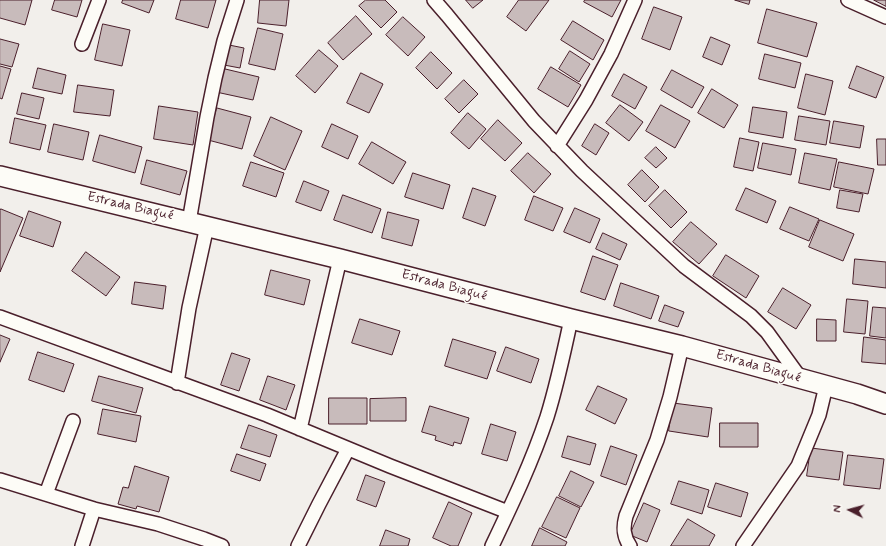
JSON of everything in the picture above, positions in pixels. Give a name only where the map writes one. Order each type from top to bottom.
[{"type":"main road","name":"Estrada Biagué","points":[[0,176],[340,259],[682,346],[886,404]]},
{"type":"street","points":[[82,44],[99,0]]},
{"type":"street","points":[[177,383],[189,308],[207,117],[224,40],[237,0]]},
{"type":"street","points":[[434,0],[534,122],[582,172],[684,266],[746,312],[768,332],[801,379]]},
{"type":"street","points":[[557,146],[586,100],[611,54],[635,0]]},
{"type":"street","points":[[848,0],[886,16]]},
{"type":"street","points":[[300,429],[340,259]]},
{"type":"street","points":[[0,317],[267,416],[508,512]]},
{"type":"street","points":[[492,546],[530,463],[547,416],[560,372],[571,319]]},
{"type":"street","points":[[630,546],[624,533],[626,516],[657,440],[670,397],[682,346]]},
{"type":"street","points":[[743,546],[798,466],[819,415],[826,386]]},
{"type":"street","points":[[46,494],[73,421]]},
{"type":"street","points":[[298,546],[348,449]]},
{"type":"street","points":[[1,482],[94,509],[158,524],[222,546]]},
{"type":"street","points":[[82,546],[94,509]]},
{"type":"building","points":[[0,0],[32,0],[25,25],[0,18]]},
{"type":"building","points":[[55,0],[82,0],[77,17],[52,10]]},
{"type":"building","points":[[123,0],[154,0],[149,13],[122,3]]},
{"type":"building","points":[[181,0],[216,0],[208,28],[176,19]]},
{"type":"building","points":[[260,0],[289,0],[286,26],[258,23]]},
{"type":"building","points":[[366,0],[385,0],[397,12],[381,28],[359,6]]},
{"type":"building","points":[[466,0],[483,0],[473,8]]},
{"type":"building","points":[[519,0],[549,0],[526,31],[507,17]]},
{"type":"building","points":[[585,0],[621,0],[612,17],[584,2]]},
{"type":"building","points":[[735,0],[750,0],[749,4]]},
{"type":"building","points":[[874,0],[886,0],[886,6]]},
{"type":"building","points":[[654,7],[682,17],[670,50],[642,39]]},
{"type":"building","points":[[767,9],[817,23],[807,57],[758,43]]},
{"type":"building","points":[[356,16],[372,34],[343,60],[328,43]]},
{"type":"building","points":[[403,17],[425,37],[408,56],[386,35]]},
{"type":"building","points":[[573,21],[604,40],[593,60],[561,40]]},
{"type":"building","points":[[103,24],[130,30],[122,66],[95,60]]},
{"type":"building","points":[[258,28],[283,34],[275,70],[249,64]]},
{"type":"building","points":[[711,37],[730,45],[722,65],[703,57]]},
{"type":"building","points":[[0,39],[19,44],[12,67],[0,64]]},
{"type":"building","points":[[229,45],[244,48],[240,68],[224,65]]},
{"type":"building","points":[[319,50],[338,66],[315,93],[296,76]]},
{"type":"building","points":[[570,51],[590,64],[579,82],[559,69]]},
{"type":"building","points":[[431,52],[452,73],[437,89],[416,68]]},
{"type":"building","points":[[765,54],[801,63],[795,88],[759,79]]},
{"type":"building","points":[[0,66],[11,69],[2,99],[0,98]]},
{"type":"building","points":[[857,66],[884,77],[876,98],[849,88]]},
{"type":"building","points":[[551,67],[581,85],[568,107],[538,89]]},
{"type":"building","points":[[38,68],[66,75],[62,94],[33,88]]},
{"type":"building","points":[[221,68],[259,77],[253,100],[216,92]]},
{"type":"building","points":[[672,70],[704,87],[692,108],[661,90]]},
{"type":"building","points":[[361,73],[383,84],[369,113],[347,103]]},
{"type":"building","points":[[624,74],[647,87],[635,109],[612,96]]},
{"type":"building","points":[[806,74],[833,81],[825,115],[798,108]]},
{"type":"building","points":[[464,80],[478,94],[459,113],[445,99]]},
{"type":"building","points":[[78,85],[114,90],[110,116],[74,112]]},
{"type":"building","points":[[712,89],[738,105],[724,128],[698,113]]},
{"type":"building","points":[[22,93],[44,98],[39,119],[17,114]]},
{"type":"building","points":[[620,105],[643,122],[629,141],[606,123]]},
{"type":"building","points":[[661,105],[690,121],[675,148],[646,131]]},
{"type":"building","points":[[159,106],[198,112],[193,145],[154,139]]},
{"type":"building","points":[[753,107],[787,112],[783,138],[749,132]]},
{"type":"building","points":[[217,108],[251,117],[242,149],[208,140]]},
{"type":"building","points":[[468,113],[486,129],[469,149],[451,133]]},
{"type":"building","points":[[799,116],[830,121],[826,145],[795,140]]},
{"type":"building","points":[[271,117],[302,131],[285,170],[254,156]]},
{"type":"building","points":[[15,118],[46,125],[40,150],[10,143]]},
{"type":"building","points":[[498,120],[522,143],[505,161],[481,139]]},
{"type":"building","points":[[834,121],[864,126],[860,148],[830,143]]},
{"type":"building","points":[[54,124],[89,132],[83,160],[48,152]]},
{"type":"building","points":[[332,124],[358,136],[348,159],[322,147]]},
{"type":"building","points":[[595,124],[609,133],[596,155],[582,146]]},
{"type":"building","points":[[100,135],[142,147],[135,173],[93,161]]},
{"type":"building","points":[[740,138],[759,142],[753,171],[734,167]]},
{"type":"building","points":[[877,139],[886,139],[886,165],[878,165]]},
{"type":"building","points":[[372,142],[406,162],[393,184],[359,164]]},
{"type":"building","points":[[763,143],[796,149],[791,175],[758,168]]},
{"type":"building","points":[[656,147],[667,158],[656,168],[645,158]]},
{"type":"building","points":[[528,153],[551,174],[534,193],[511,171]]},
{"type":"building","points":[[805,153],[837,159],[830,190],[799,183]]},
{"type":"building","points":[[147,160],[187,171],[180,195],[141,184]]},
{"type":"building","points":[[251,162],[284,173],[276,197],[243,186]]},
{"type":"building","points":[[839,162],[874,169],[868,194],[834,187]]},
{"type":"building","points":[[642,170],[659,187],[645,202],[628,185]]},
{"type":"building","points":[[413,173],[450,185],[443,209],[405,197]]},
{"type":"building","points":[[304,181],[329,191],[321,211],[296,202]]},
{"type":"building","points":[[473,188],[496,196],[485,226],[463,218]]},
{"type":"building","points":[[746,188],[776,201],[767,223],[736,210]]},
{"type":"building","points":[[665,190],[687,212],[671,228],[649,206]]},
{"type":"building","points":[[840,190],[863,194],[859,212],[837,208]]},
{"type":"building","points":[[343,195],[381,209],[372,233],[334,220]]},
{"type":"building","points":[[534,196],[563,208],[553,231],[525,220]]},
{"type":"building","points":[[790,207],[819,219],[809,241],[780,229]]},
{"type":"building","points":[[575,208],[600,219],[590,243],[564,232]]},
{"type":"building","points":[[1,209],[23,218],[0,272],[0,211]]},
{"type":"building","points":[[29,211],[61,222],[53,247],[20,236]]},
{"type":"building","points":[[388,212],[419,220],[412,246],[382,238]]},
{"type":"building","points":[[820,220],[854,234],[843,261],[809,247]]},
{"type":"building","points":[[691,222],[717,244],[699,264],[673,242]]},
{"type":"building","points":[[603,233],[627,244],[620,260],[596,249]]},
{"type":"building","points":[[86,252],[120,277],[106,296],[72,271]]},
{"type":"building","points":[[726,255],[759,276],[746,298],[713,276]]},
{"type":"building","points":[[593,256],[618,265],[605,300],[581,292]]},
{"type":"building","points":[[855,259],[886,262],[886,288],[853,284]]},
{"type":"building","points":[[271,270],[310,280],[304,305],[265,295]]},
{"type":"building","points":[[135,282],[166,286],[163,309],[132,304]]},
{"type":"building","points":[[621,283],[659,296],[651,319],[614,306]]},
{"type":"building","points":[[783,288],[811,305],[796,329],[768,312]]},
{"type":"building","points":[[847,299],[868,301],[865,334],[844,332]]},
{"type":"building","points":[[665,305],[684,312],[678,327],[659,321]]},
{"type":"building","points":[[873,307],[886,308],[886,338],[870,336]]},
{"type":"building","points":[[360,319],[400,331],[392,355],[352,343]]},
{"type":"building","points":[[817,319],[836,320],[836,341],[817,341]]},
{"type":"building","points":[[0,335],[10,339],[0,362]]},
{"type":"building","points":[[864,337],[886,340],[886,364],[862,362]]},
{"type":"building","points":[[453,339],[496,352],[487,379],[445,366]]},
{"type":"building","points":[[506,347],[539,359],[531,383],[497,371]]},
{"type":"building","points":[[38,352],[74,364],[64,392],[29,380]]},
{"type":"building","points":[[232,353],[250,359],[239,391],[221,385]]},
{"type":"building","points":[[99,376],[143,388],[136,413],[92,401]]},
{"type":"building","points":[[268,376],[295,385],[286,410],[260,400]]},
{"type":"building","points":[[598,386],[627,399],[615,424],[586,410]]},
{"type":"building","points":[[329,398],[367,398],[367,424],[329,424]]},
{"type":"building","points":[[406,398],[406,421],[370,421],[370,399]]},
{"type":"building","points":[[673,403],[712,408],[708,437],[669,431]]},
{"type":"building","points":[[430,406],[469,418],[461,444],[454,442],[453,446],[435,440],[436,436],[422,432]]},
{"type":"building","points":[[103,409],[141,416],[136,442],[98,434]]},
{"type":"building","points":[[720,423],[758,423],[758,447],[720,447]]},
{"type":"building","points":[[491,424],[516,432],[507,461],[482,454]]},
{"type":"building","points":[[249,425],[277,435],[270,457],[241,448]]},
{"type":"building","points":[[568,436],[596,444],[590,465],[562,457]]},
{"type":"building","points":[[611,446],[637,455],[626,485],[601,476]]},
{"type":"building","points":[[811,448],[843,452],[839,480],[807,476]]},
{"type":"building","points":[[237,454],[266,464],[260,481],[231,471]]},
{"type":"building","points":[[848,455],[884,459],[880,489],[844,485]]},
{"type":"building","points":[[135,466],[169,477],[159,512],[137,506],[136,509],[118,504],[123,487],[128,488]]},
{"type":"building","points":[[571,471],[594,482],[581,507],[559,496]]},
{"type":"building","points":[[366,475],[385,482],[376,507],[357,500]]},
{"type":"building","points":[[679,481],[709,490],[702,514],[671,504]]},
{"type":"building","points":[[716,483],[748,493],[741,517],[708,507]]},
{"type":"building","points":[[557,497],[580,508],[566,538],[542,527]]},
{"type":"building","points":[[449,502],[472,513],[458,546],[451,546],[433,538]]},
{"type":"building","points":[[644,503],[660,510],[647,542],[630,535]]},
{"type":"building","points":[[688,519],[715,535],[709,546],[671,546]]},
{"type":"building","points":[[540,528],[567,542],[565,546],[532,546]]},
{"type":"building","points":[[386,530],[410,539],[408,546],[380,546]]}]
